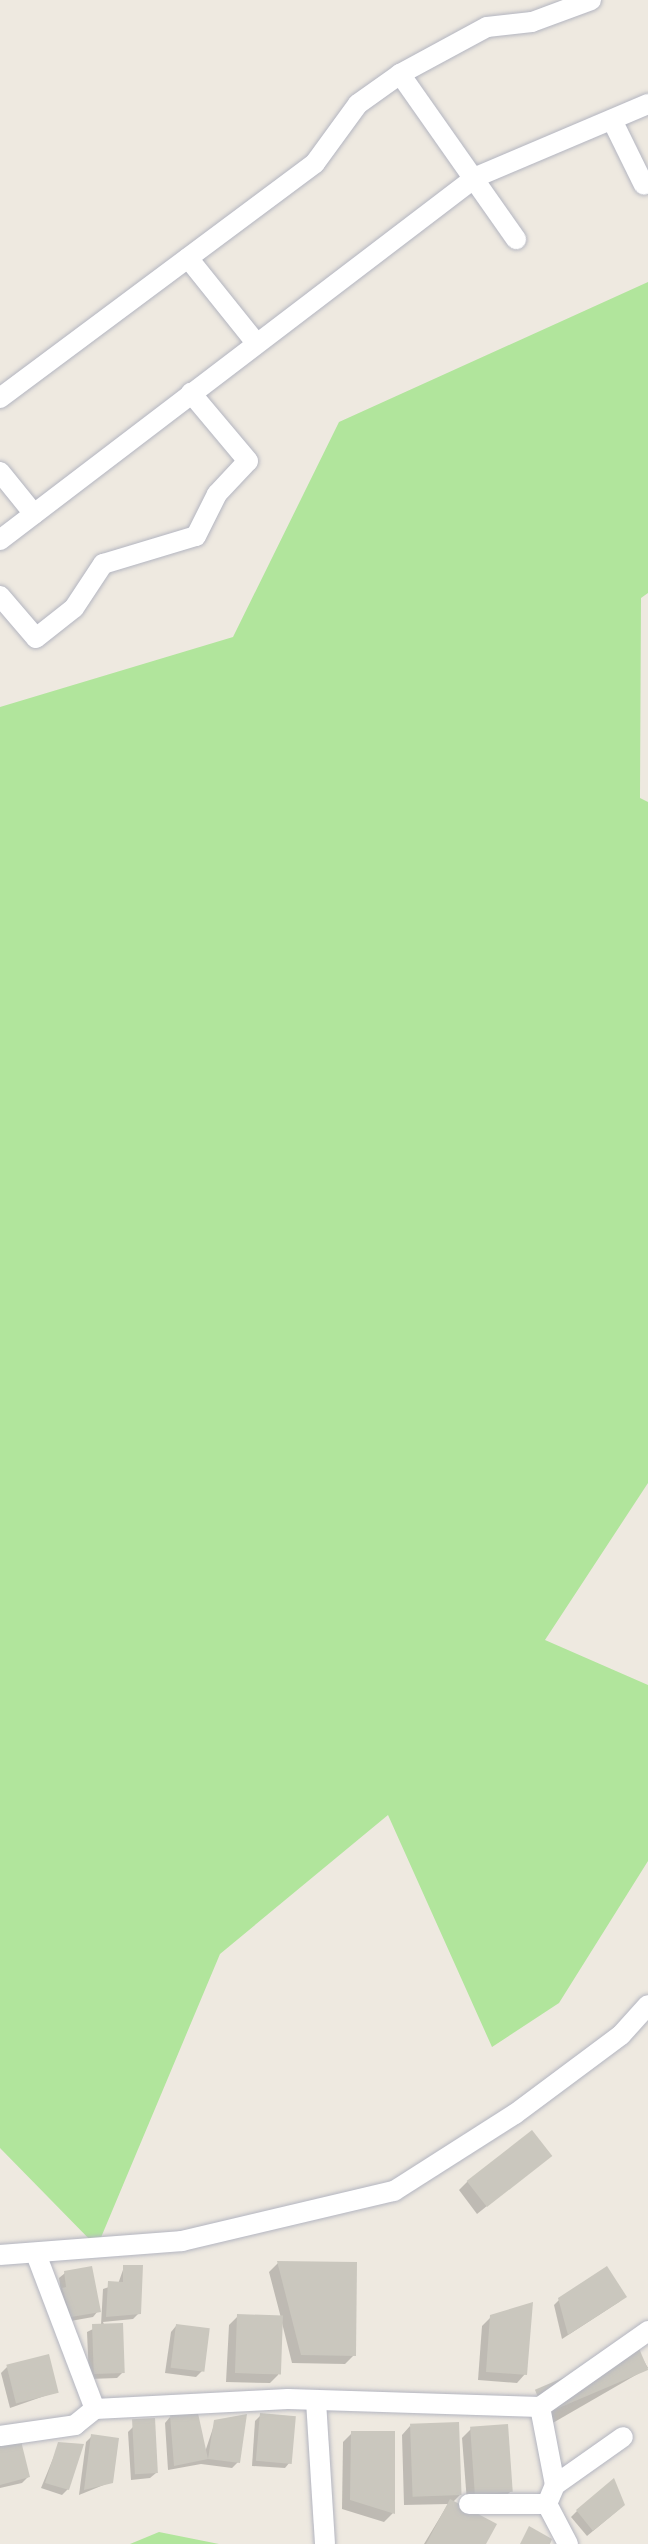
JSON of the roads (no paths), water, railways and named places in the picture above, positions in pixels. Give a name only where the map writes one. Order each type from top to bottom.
[{"type":"street","points":[[0,398],[315,163],[358,104],[400,74],[487,27],[532,22],[591,0]]},
{"type":"street","points":[[400,74],[476,177],[516,239]]},
{"type":"street","points":[[0,540],[476,177],[648,104]]},
{"type":"street","points":[[612,120],[644,185]]},
{"type":"street","points":[[188,258],[256,343]]},
{"type":"street","points":[[0,596],[36,638],[74,608],[103,564],[196,536],[217,494],[248,461],[191,393]]},
{"type":"street","points":[[0,472],[34,514]]},
{"type":"street","points":[[0,2255],[182,2241],[394,2191],[515,2114],[621,2035],[648,2005]]},
{"type":"street","points":[[36,2254],[95,2409]]},
{"type":"street","points":[[0,2436],[75,2425],[95,2409],[316,2401],[540,2407],[648,2331]]},
{"type":"street","points":[[316,2401],[325,2544]]},
{"type":"street","points":[[540,2407],[551,2494],[568,2544]]},
{"type":"street","points":[[469,2504],[551,2494],[623,2437]]}]
